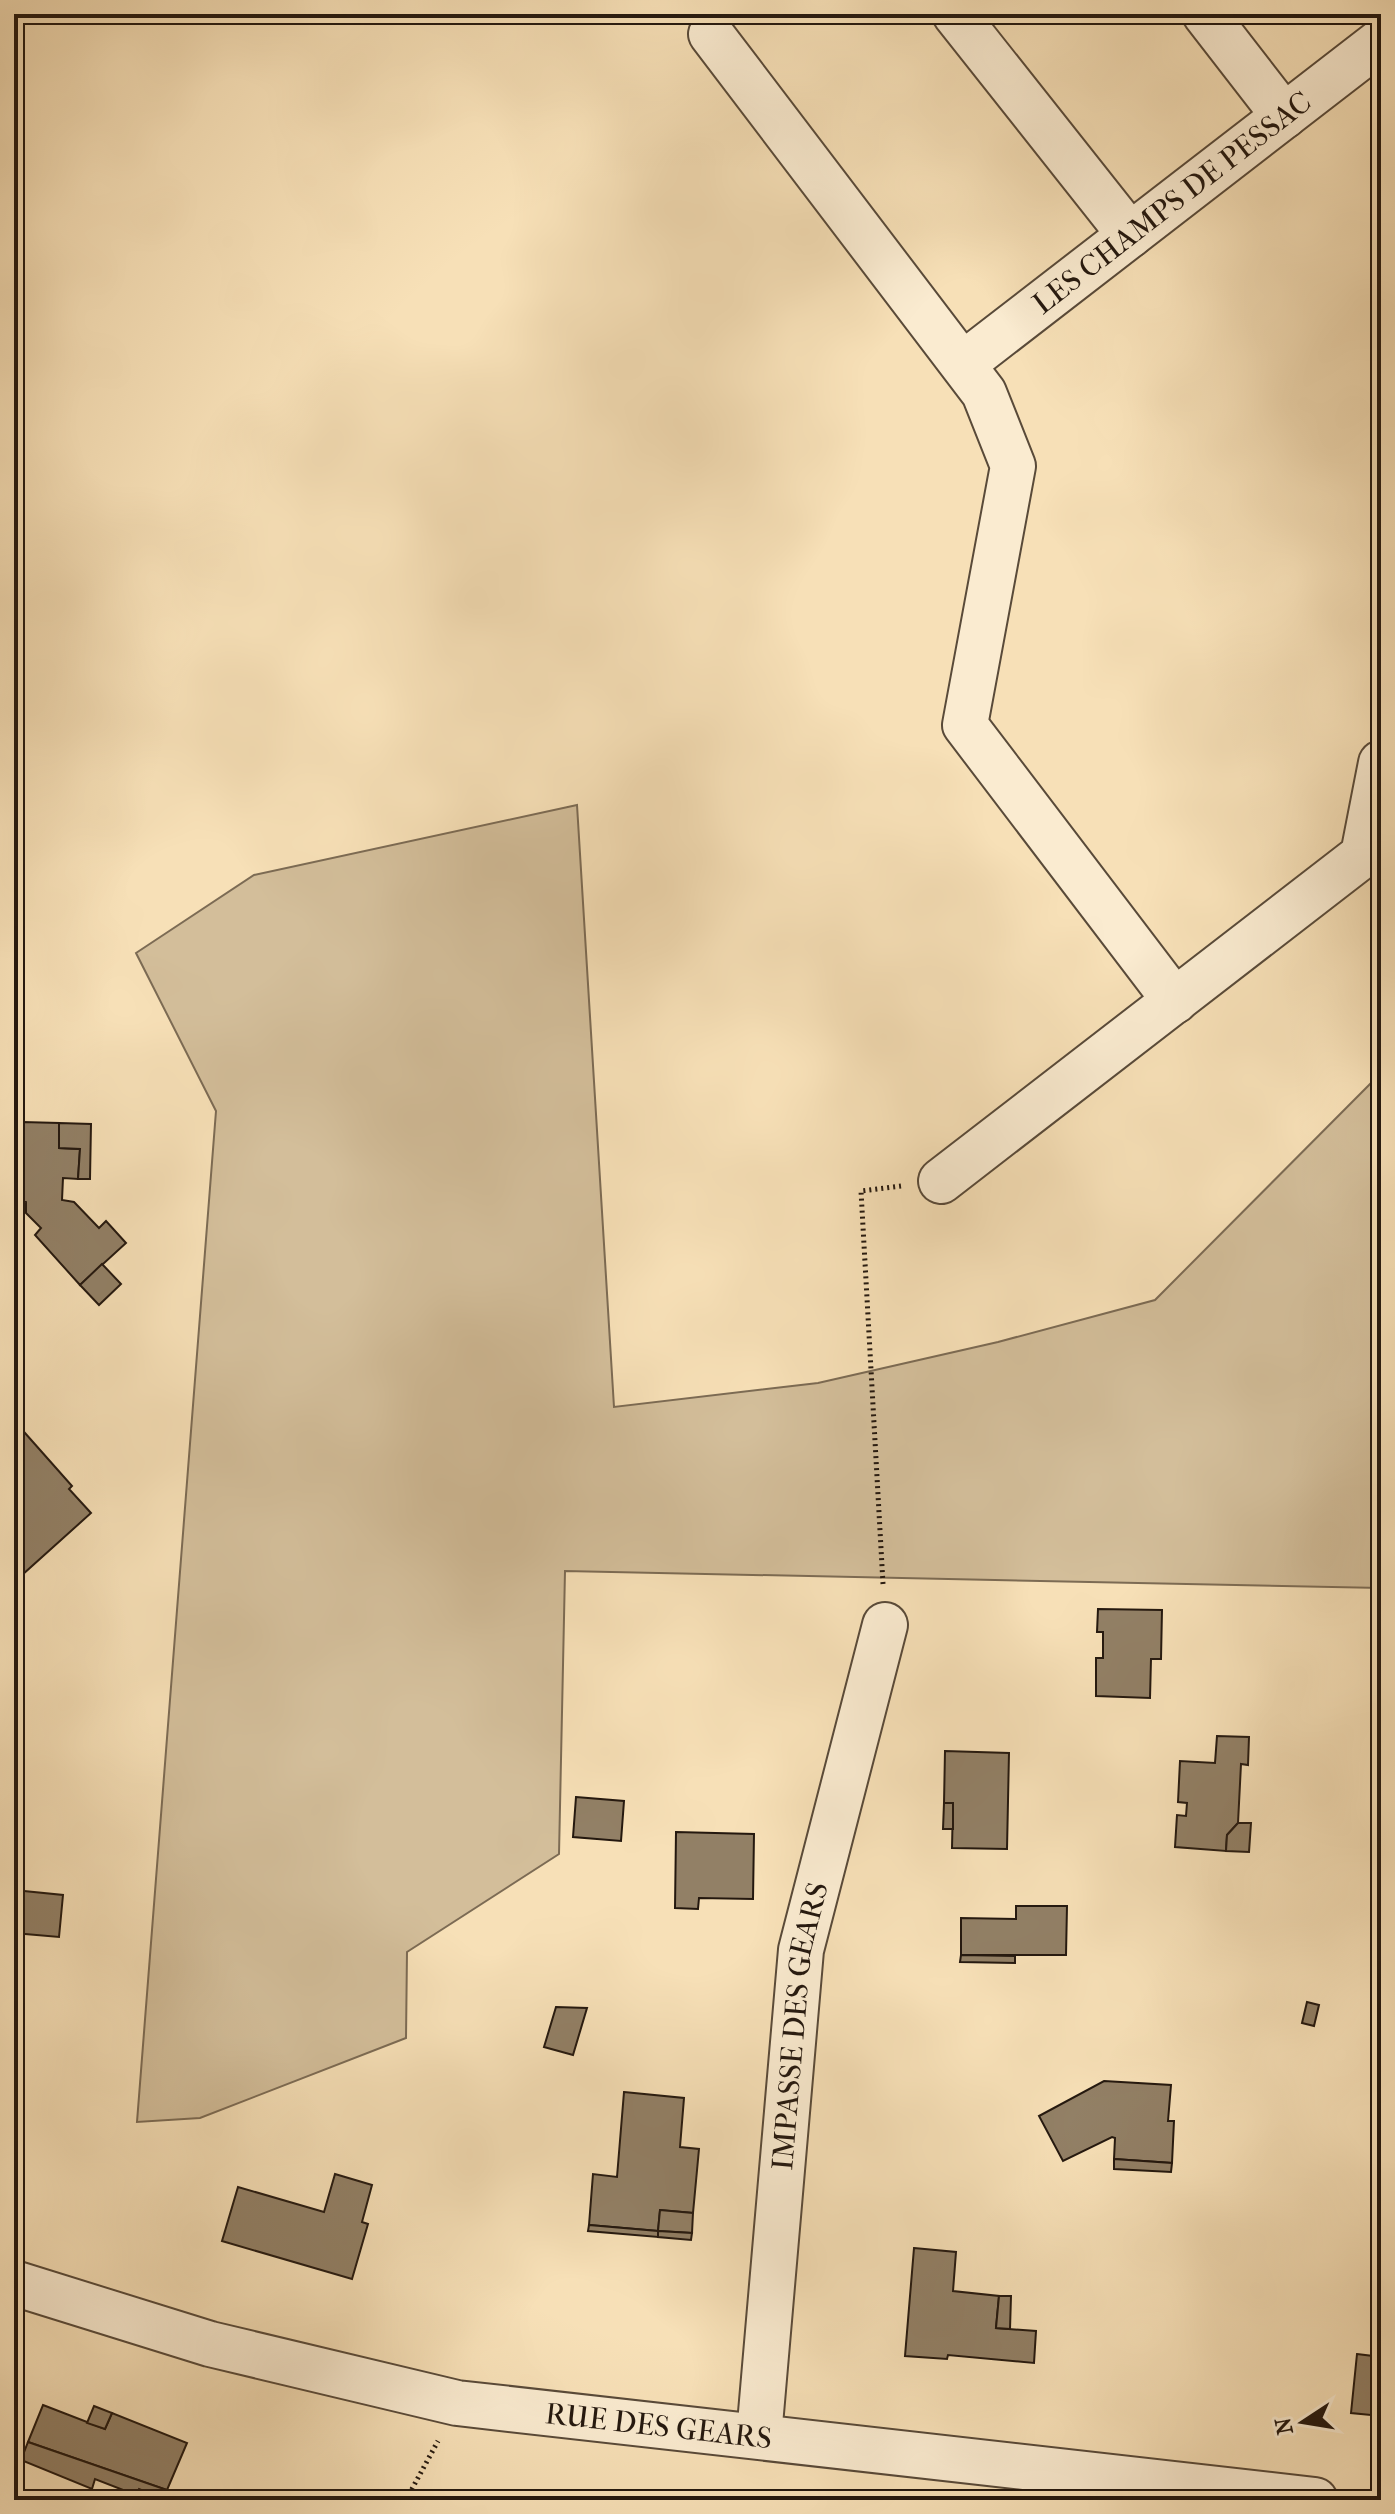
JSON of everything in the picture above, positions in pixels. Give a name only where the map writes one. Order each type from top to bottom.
[{"type":"street","points":[[955,14],[1130,235]]},
{"type":"street","points":[[1205,14],[1284,116]]},
{"type":"street","points":[[711,34],[984,393],[1013,466],[965,725],[1175,1001]]},
{"type":"street","name":"LES CHAMPS DE PESSAC","points":[[963,364],[1381,41]]},
{"type":"street","points":[[941,1181],[1363,855],[1381,763]]},
{"type":"street","name":"IMPASSE DES GEARS","points":[[759,2436],[801,1950],[885,1625]]},
{"type":"street","name":"RUE DES GEARS","points":[[14,2283],[210,2344],[457,2403],[1315,2500]]},
{"type":"path","points":[[885,1625],[861,1191],[941,1181]]},
{"type":"path","points":[[406,2500],[457,2403]]},
{"type":"shaded area","points":[[577,805],[614,1407],[818,1383],[998,1342],[1155,1300],[1381,1073],[1381,1588],[565,1571],[559,1854],[407,1952],[406,2038],[200,2118],[137,2122],[216,1111],[136,953],[254,875]]},
{"type":"building","points":[[14,1121],[22,1122],[20,1173],[14,1172]]},
{"type":"building","points":[[22,1122],[59,1123],[59,1148],[80,1149],[78,1179],[63,1178],[62,1200],[74,1202],[99,1228],[106,1221],[126,1243],[80,1285],[35,1235],[41,1228],[26,1213],[26,1202],[19,1201]]},
{"type":"building","points":[[59,1123],[91,1124],[90,1179],[78,1179],[80,1149],[59,1148]]},
{"type":"building","points":[[102,1264],[121,1284],[99,1305],[80,1285]]},
{"type":"building","points":[[25,1433],[72,1486],[69,1489],[91,1513],[22,1575],[14,1566],[14,1504],[17,1502],[14,1499],[14,1443]]},
{"type":"building","points":[[1098,1609],[1162,1610],[1161,1659],[1151,1659],[1150,1698],[1096,1696],[1096,1658],[1103,1658],[1103,1632],[1097,1632]]},
{"type":"building","points":[[1217,1736],[1249,1737],[1248,1765],[1241,1764],[1238,1823],[1227,1835],[1226,1851],[1175,1847],[1177,1815],[1186,1816],[1187,1803],[1178,1802],[1180,1761],[1215,1763]]},
{"type":"building","points":[[945,1751],[1009,1753],[1007,1849],[952,1848],[953,1803],[944,1803]]},
{"type":"building","points":[[576,1797],[624,1801],[621,1841],[573,1837]]},
{"type":"building","points":[[944,1803],[953,1803],[953,1829],[943,1829]]},
{"type":"building","points":[[1238,1823],[1251,1823],[1249,1852],[1226,1851],[1227,1835]]},
{"type":"building","points":[[676,1832],[754,1834],[753,1899],[699,1898],[698,1909],[675,1908]]},
{"type":"building","points":[[14,1890],[63,1895],[59,1937],[14,1933]]},
{"type":"building","points":[[1016,1906],[1067,1906],[1066,1955],[961,1955],[961,1918],[1016,1919]]},
{"type":"building","points":[[961,1955],[1015,1956],[1015,1963],[960,1962]]},
{"type":"building","points":[[1307,2002],[1319,2005],[1314,2026],[1302,2023]]},
{"type":"building","points":[[556,2007],[587,2008],[573,2055],[544,2047]]},
{"type":"building","points":[[1104,2081],[1171,2085],[1168,2121],[1174,2121],[1172,2163],[1114,2159],[1115,2138],[1112,2137],[1063,2161],[1039,2116]]},
{"type":"building","points":[[624,2092],[684,2098],[680,2147],[699,2149],[693,2213],[660,2210],[658,2231],[589,2225],[593,2174],[617,2177]]},
{"type":"building","points":[[1114,2159],[1172,2163],[1171,2172],[1114,2169]]},
{"type":"building","points":[[335,2174],[372,2185],[362,2222],[368,2224],[352,2279],[222,2241],[238,2187],[324,2212]]},
{"type":"building","points":[[660,2210],[693,2213],[692,2233],[658,2231]]},
{"type":"building","points":[[589,2225],[658,2231],[658,2237],[588,2231]]},
{"type":"building","points":[[658,2231],[692,2233],[691,2240],[658,2237]]},
{"type":"building","points":[[914,2248],[956,2252],[953,2291],[999,2296],[996,2328],[1036,2331],[1034,2363],[948,2355],[947,2359],[905,2356]]},
{"type":"building","points":[[999,2296],[1011,2296],[1010,2329],[996,2328]]},
{"type":"building","points":[[1357,2354],[1381,2357],[1381,2416],[1351,2413]]},
{"type":"building","points":[[43,2405],[105,2429],[112,2413],[187,2443],[167,2490],[28,2442]]},
{"type":"building","points":[[94,2406],[112,2413],[105,2429],[87,2423]]},
{"type":"building","points":[[28,2442],[167,2490],[164,2499],[139,2489],[136,2495],[95,2479],[92,2489],[21,2460]]}]
